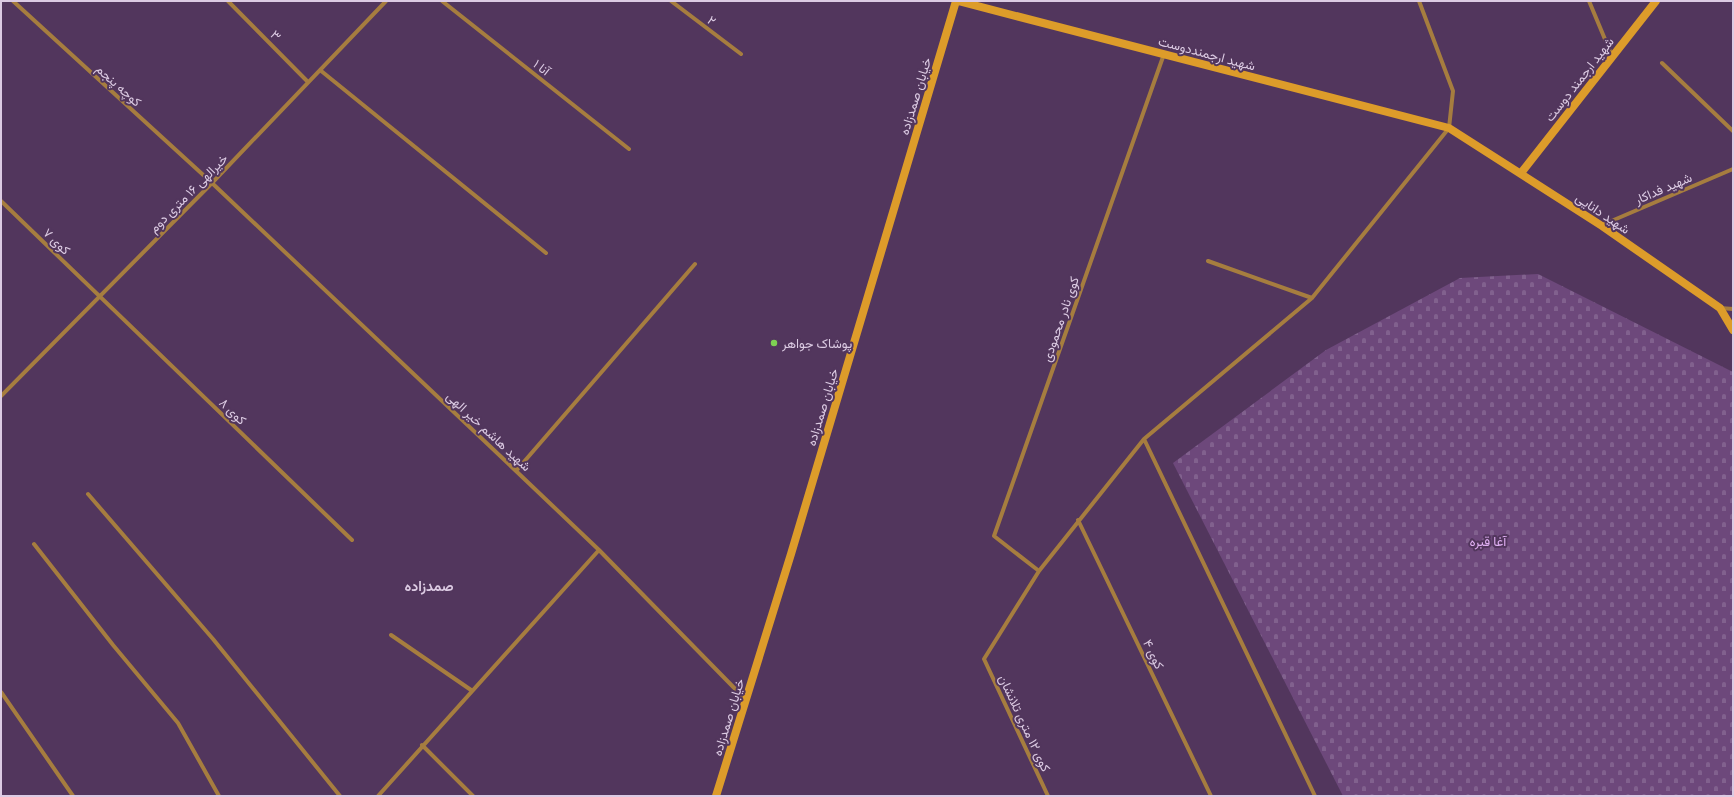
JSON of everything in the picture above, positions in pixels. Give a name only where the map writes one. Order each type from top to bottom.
[{"type":"street","name":"کوچه پنجم","points":[[13,1],[212,183]]},
{"type":"street","name":"۳","points":[[228,1],[308,82]]},
{"type":"street","name":"خیرالهی ۱۶ متری دوم","points":[[1,396],[212,183],[386,1]]},
{"type":"street","name":"آنا ۱","points":[[442,1],[629,149]]},
{"type":"street","name":"۲","points":[[671,1],[741,54]]},
{"type":"street","name":"شهید ارجمنددوست","points":[[957,1],[1449,128]]},
{"type":"street","name":"خیابان صمدزاده","points":[[716,796],[957,1]]},
{"type":"street","points":[[1039,571],[1078,520],[1144,439],[1312,298],[1449,128],[1453,91],[1419,1]]},
{"type":"street","points":[[1589,1],[1613,56]]},
{"type":"street","name":"شهید ارجمند دوست","points":[[1521,173],[1656,1]]},
{"type":"street","name":"کوی نادر محمودی","points":[[1039,571],[994,536],[1164,54]]},
{"type":"street","points":[[1662,64],[1733,131]]},
{"type":"street","points":[[320,70],[546,253]]},
{"type":"street","name":"شهید دانایی","points":[[1449,128],[1602,226],[1720,308],[1733,330]]},
{"type":"street","name":"شهید فداکار","points":[[1602,226],[1733,169]]},
{"type":"street","name":"شهید هاشم خیر الهی","points":[[212,183],[599,550],[746,700]]},
{"type":"street","name":"کوی ۷","points":[[1,201],[100,295]]},
{"type":"street","points":[[1208,261],[1312,298]]},
{"type":"street","points":[[516,471],[695,264]]},
{"type":"street","name":"کوی ۸","points":[[100,295],[352,540]]},
{"type":"street","points":[[1720,308],[1733,309]]},
{"type":"street","points":[[1144,439],[1315,796]]},
{"type":"street","points":[[88,494],[213,640],[340,796]]},
{"type":"street","name":"کوی ۴","points":[[1078,520],[1211,796]]},
{"type":"street","points":[[34,544],[178,723],[219,796]]},
{"type":"street","points":[[378,796],[471,690],[599,550]]},
{"type":"street","name":"کوی ۱۲ متری تلانشان","points":[[1039,571],[984,659],[1048,796]]},
{"type":"street","points":[[391,635],[471,690]]},
{"type":"street","points":[[1,692],[73,796]]},
{"type":"street","points":[[422,745],[473,796]]},
{"type":"green space","name":"آغا قبره","points":[[1538,274],[1733,372],[1733,796],[1343,796],[1173,463],[1326,350],[1460,278]]},
{"type":"place","name":"پوشاک جواهر","points":[[774,343]]},
{"type":"district","name":"صمدزاده","points":[[429,586]]}]
